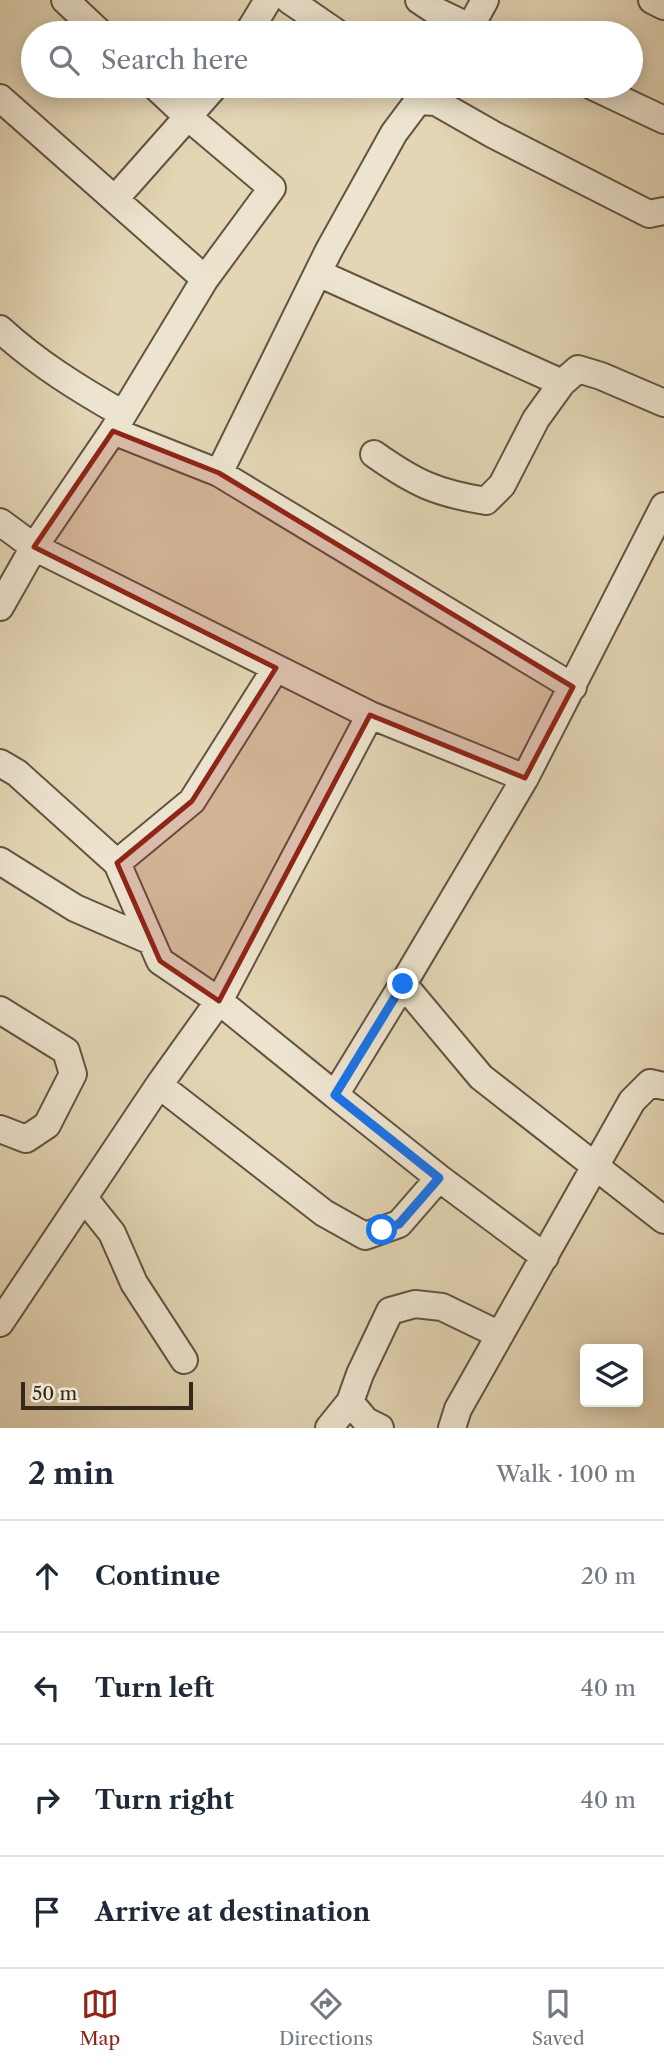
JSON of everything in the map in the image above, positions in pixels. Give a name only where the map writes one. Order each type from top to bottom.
[{"type":"street","points":[[65,0],[87,21]]},
{"type":"street","points":[[255,21],[268,0]]},
{"type":"street","points":[[289,0],[320,21]]},
{"type":"street","points":[[419,0],[454,21]]},
{"type":"street","points":[[477,21],[485,0]]},
{"type":"street","points":[[652,0],[664,6]]},
{"type":"street","points":[[0,98],[205,279]]},
{"type":"street","points":[[0,607],[34,547],[118,423],[205,279],[272,188],[168,98]]},
{"type":"street","points":[[115,199],[205,98]]},
{"type":"street","points":[[219,473],[318,273],[394,133],[419,98]]},
{"type":"street","points":[[430,98],[494,135],[649,214],[664,211]]},
{"type":"street","points":[[617,98],[664,120]]},
{"type":"street","points":[[318,273],[562,383]]},
{"type":"street","points":[[0,329],[118,423],[219,473],[573,687]]},
{"type":"street","points":[[374,454],[405,476],[432,489],[486,501],[502,485],[536,419],[562,383],[578,369],[664,403]]},
{"type":"street","points":[[335,1095],[524,778],[664,506]]},
{"type":"street","points":[[0,522],[34,547],[370,715],[524,778]]},
{"type":"street","points":[[117,863],[192,801],[276,668]]},
{"type":"street","points":[[0,1322],[159,1085],[219,1001],[370,715]]},
{"type":"street","points":[[0,763],[17,773],[117,863],[160,961],[219,1001],[439,1178],[545,1257]]},
{"type":"street","points":[[0,861],[75,908],[151,941]]},
{"type":"street","points":[[403,984],[481,1077],[664,1220]]},
{"type":"street","points":[[0,1010],[66,1051],[73,1074],[47,1125],[26,1139],[0,1129]]},
{"type":"street","points":[[453,1428],[458,1409],[632,1101],[650,1083],[664,1086]]},
{"type":"street","points":[[159,1085],[324,1213],[365,1236],[399,1224],[439,1178]]},
{"type":"street","points":[[84,1198],[112,1233],[134,1283],[184,1360]]},
{"type":"street","points":[[329,1428],[350,1402],[360,1374],[390,1311],[415,1304],[442,1307],[500,1335]]},
{"type":"street","points":[[350,1402],[366,1421],[380,1428]]},
{"type":"highlighted area","points":[[113,431],[219,473],[573,687],[525,778],[370,715],[219,1001],[160,961],[117,863],[192,801],[276,668],[34,547]]},
{"type":"route","points":[[382,1230],[399,1224],[439,1178],[335,1095],[403,984]]}]
